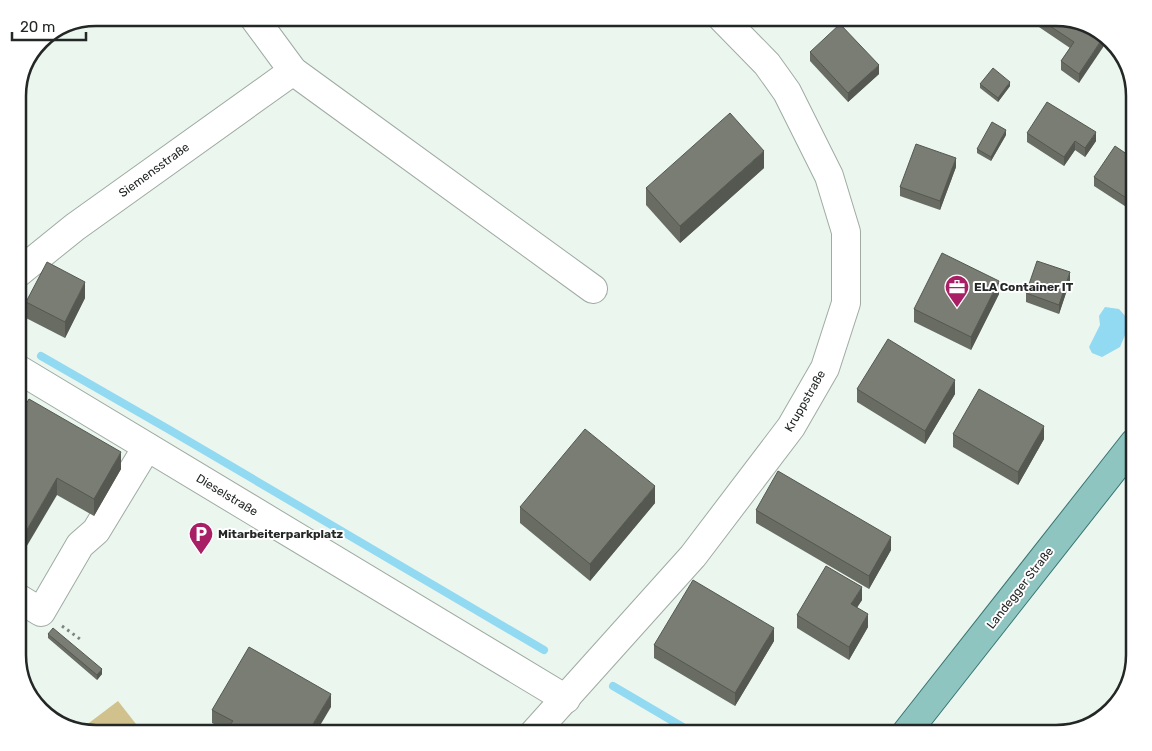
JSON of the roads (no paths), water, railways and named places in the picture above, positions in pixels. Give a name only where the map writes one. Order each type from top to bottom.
[{"type":"main road","name":"Landegger Straße","points":[[913,725],[1126,453]]},
{"type":"street","points":[[260,26],[293,71],[593,289]]},
{"type":"street","name":"Kruppstraße","points":[[542,725],[693,556],[791,427],[825,368],[846,303],[846,232],[829,176],[787,92],[767,64],[730,26]]},
{"type":"street","name":"Siemensstraße","points":[[26,267],[75,228],[293,71]]},
{"type":"street","name":"Dieselstraße","points":[[26,374],[566,699]]},
{"type":"street","points":[[26,603],[41,612],[80,545],[96,531],[147,447]]},
{"type":"water","points":[[1105,307],[1119,309],[1126,317],[1126,334],[1120,347],[1102,357],[1092,353],[1089,347],[1100,325],[1099,316]]},
{"type":"waterway","points":[[41,356],[544,650]]},
{"type":"waterway","points":[[613,686],[679,725]]},
{"type":"place","name":"ELA Container IT","points":[[957,308]]},
{"type":"place","name":"Mitarbeiterparkplatz","points":[[201,555]]}]
